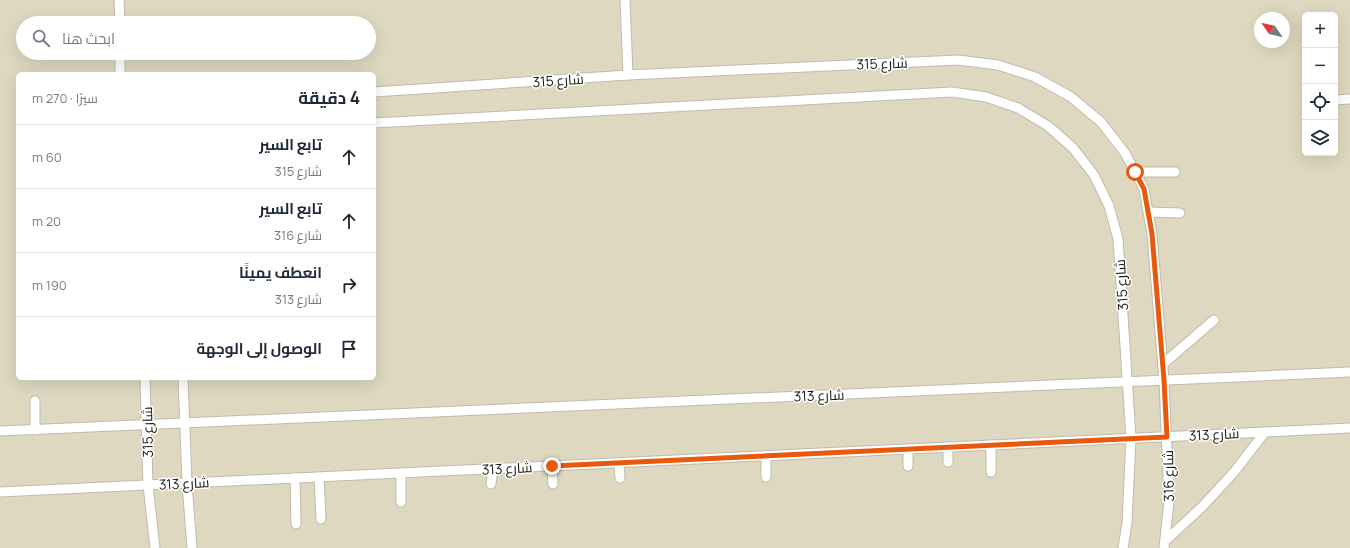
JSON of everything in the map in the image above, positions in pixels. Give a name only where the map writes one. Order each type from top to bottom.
[{"type":"lane","points":[[119,0],[120,16]]},
{"type":"lane","points":[[625,0],[628,75]]},
{"type":"lane","points":[[120,60],[120,72]]},
{"type":"lane","name":"شارع 315","points":[[376,92],[628,75],[958,60],[998,65],[1036,77],[1071,97],[1101,122],[1126,154],[1144,189],[1152,234],[1164,380]]},
{"type":"lane","name":"شارع 315","points":[[376,123],[952,92],[986,97],[1018,108],[1048,126],[1073,148],[1094,175],[1109,206],[1118,239],[1127,382]]},
{"type":"lane","points":[[1338,100],[1350,99]]},
{"type":"lane","points":[[1135,172],[1176,172]]},
{"type":"lane","points":[[1148,212],[1180,213]]},
{"type":"lane","points":[[1163,364],[1214,320]]},
{"type":"lane","name":"شارع 313","points":[[0,431],[1350,372]]},
{"type":"lane","name":"شارع 315","points":[[146,380],[148,485]]},
{"type":"lane","points":[[183,380],[187,483],[192,548]]},
{"type":"lane","name":"شارع 316","points":[[1164,380],[1170,501],[1164,544]]},
{"type":"lane","points":[[1123,548],[1128,523],[1131,438],[1127,382]]},
{"type":"lane","points":[[34,430],[35,402]]},
{"type":"lane","name":"شارع 313","points":[[0,492],[1350,428]]},
{"type":"lane","points":[[1164,544],[1202,507],[1230,476],[1265,432]]},
{"type":"lane","points":[[991,445],[991,472]]},
{"type":"lane","points":[[948,447],[948,462]]},
{"type":"lane","points":[[908,449],[908,466]]},
{"type":"lane","points":[[766,456],[766,477]]},
{"type":"lane","points":[[619,463],[620,478]]},
{"type":"lane","points":[[552,466],[553,484]]},
{"type":"lane","points":[[491,484],[493,469]]},
{"type":"lane","points":[[401,473],[401,502]]},
{"type":"lane","points":[[319,477],[322,519]]},
{"type":"lane","points":[[295,478],[296,524]]},
{"type":"lane","points":[[148,485],[155,548]]},
{"type":"shaded area","points":[[0,0],[1350,0],[1350,548],[0,548]]},
{"type":"route","points":[[552,466],[1167,437],[1164,380],[1152,234],[1144,189],[1135,172]]}]
